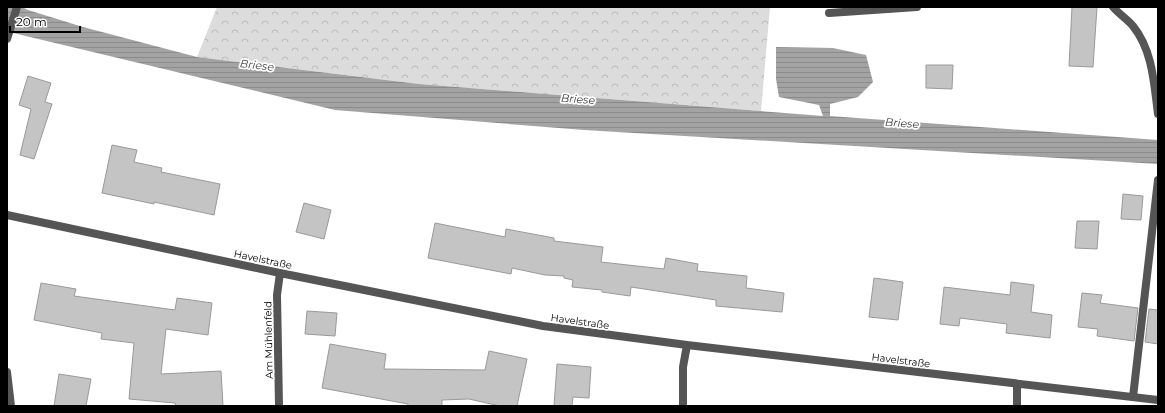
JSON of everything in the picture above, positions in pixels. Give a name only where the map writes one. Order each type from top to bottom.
[{"type":"street","points":[[8,35],[17,7]]},
{"type":"street","points":[[829,13],[917,7]]},
{"type":"street","points":[[1113,7],[1133,26],[1145,45],[1150,62],[1158,114]]},
{"type":"street","points":[[1133,397],[1158,180]]},
{"type":"street","name":"Havelstraße","points":[[7,215],[280,273],[544,326],[687,345],[1158,400]]},
{"type":"street","name":"Am Mühlenfeld","points":[[279,406],[277,295],[280,273]]},
{"type":"street","points":[[683,406],[683,367],[687,345]]},
{"type":"street","points":[[7,372],[11,406]]},
{"type":"street","points":[[1017,384],[1017,406]]},
{"type":"green space","points":[[217,7],[770,7],[761,111],[419,84],[197,57]]},
{"type":"water","name":"Briese","points":[[7,7],[22,7],[83,27],[197,57],[419,84],[823,116],[819,105],[779,97],[776,79],[776,47],[833,48],[866,55],[873,82],[858,97],[830,104],[830,116],[1158,140],[1158,164],[584,130],[335,110],[9,32],[7,31]]},
{"type":"building","points":[[1072,7],[1097,7],[1093,67],[1069,66]]},
{"type":"building","points":[[926,65],[953,65],[952,89],[926,88]]},
{"type":"building","points":[[28,76],[51,83],[45,102],[52,104],[34,159],[20,155],[31,109],[19,105]]},
{"type":"building","points":[[112,145],[137,150],[134,162],[162,168],[161,172],[220,184],[214,215],[102,193]]},
{"type":"building","points":[[1123,194],[1143,196],[1141,220],[1121,219]]},
{"type":"building","points":[[304,203],[331,210],[324,239],[296,232]]},
{"type":"building","points":[[1077,221],[1099,221],[1097,249],[1075,248]]},
{"type":"building","points":[[435,223],[505,237],[506,229],[554,238],[554,241],[603,247],[601,262],[664,269],[666,258],[698,264],[697,271],[747,276],[746,288],[784,293],[782,312],[716,306],[716,300],[631,287],[630,296],[602,292],[602,290],[572,287],[573,280],[564,278],[564,276],[545,275],[512,268],[511,274],[428,258]]},
{"type":"building","points":[[874,278],[903,282],[898,320],[869,317]]},
{"type":"building","points":[[1011,282],[1034,285],[1031,312],[1052,315],[1050,338],[1006,333],[1007,324],[960,318],[959,326],[940,324],[944,287],[1010,295]]},
{"type":"building","points":[[41,283],[76,289],[74,296],[175,310],[177,298],[212,303],[208,335],[166,329],[161,374],[221,371],[223,406],[176,406],[175,403],[129,399],[134,343],[101,339],[102,333],[34,320]]},
{"type":"building","points":[[1082,293],[1102,295],[1100,303],[1138,308],[1134,341],[1097,336],[1098,329],[1078,327]]},
{"type":"building","points":[[1149,309],[1158,310],[1158,344],[1145,342]]},
{"type":"building","points":[[307,311],[337,313],[335,336],[305,334]]},
{"type":"building","points":[[330,344],[386,354],[384,369],[485,370],[489,351],[527,359],[517,406],[500,406],[469,399],[442,400],[442,406],[408,406],[408,404],[322,388]]},
{"type":"building","points":[[557,364],[591,367],[589,398],[573,397],[572,406],[554,406]]},
{"type":"building","points":[[59,374],[91,379],[86,406],[54,406]]}]
